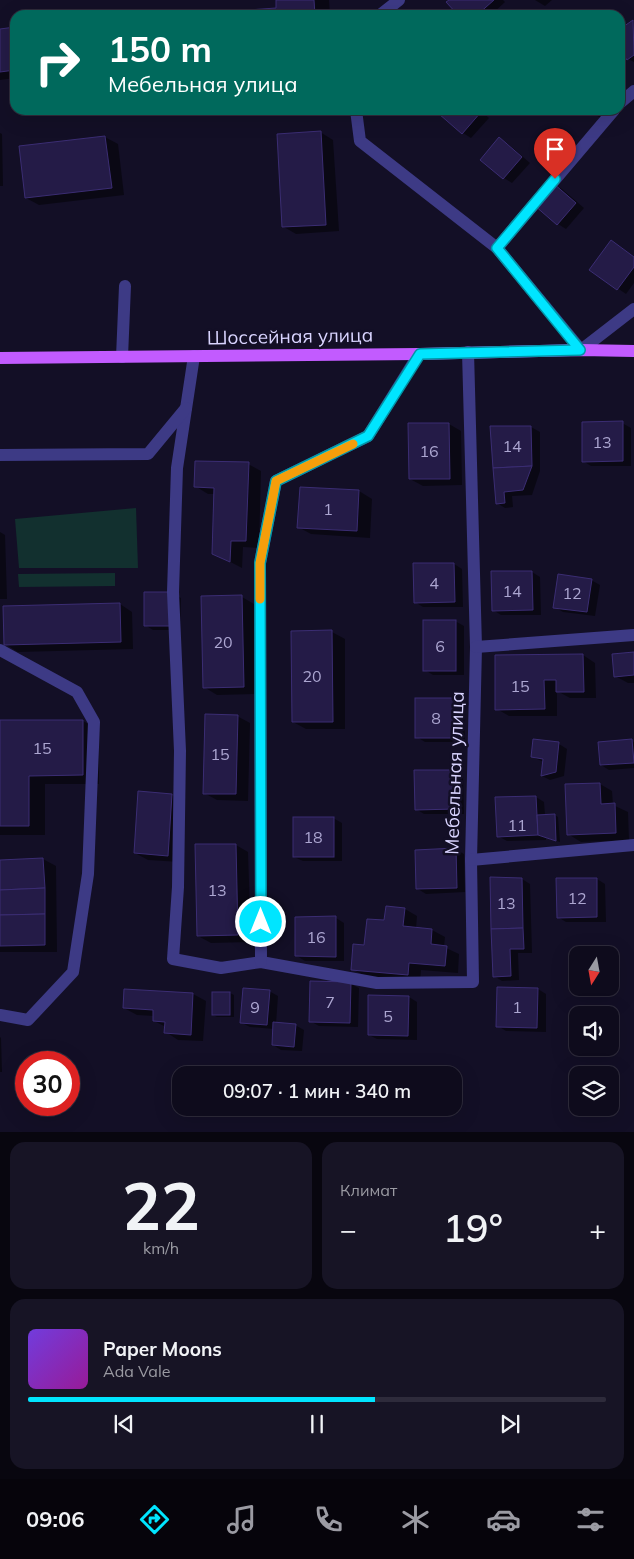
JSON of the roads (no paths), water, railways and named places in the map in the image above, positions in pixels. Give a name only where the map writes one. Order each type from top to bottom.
[{"type":"main road","name":"Шоссейная улица","points":[[0,358],[420,354],[580,350],[634,351]]},
{"type":"street","points":[[386,10],[399,0]]},
{"type":"street","points":[[357,115],[360,141],[497,248],[580,350],[634,309]]},
{"type":"street","points":[[497,248],[610,115]]},
{"type":"street","points":[[122,357],[125,286]]},
{"type":"street","name":"Мебельная улица","points":[[186,407],[177,468],[172,592],[180,751],[178,888],[173,959],[221,968],[262,962],[377,983],[473,982],[470,860],[476,647],[468,352]]},
{"type":"street","points":[[262,962],[260,563],[276,481],[368,436],[420,354]]},
{"type":"street","points":[[0,455],[148,454],[186,407],[194,356]]},
{"type":"street","points":[[476,647],[634,635]]},
{"type":"street","points":[[0,650],[77,692],[94,722],[88,874],[72,972],[28,1020],[0,1015]]},
{"type":"street","points":[[470,860],[634,845]]}]
